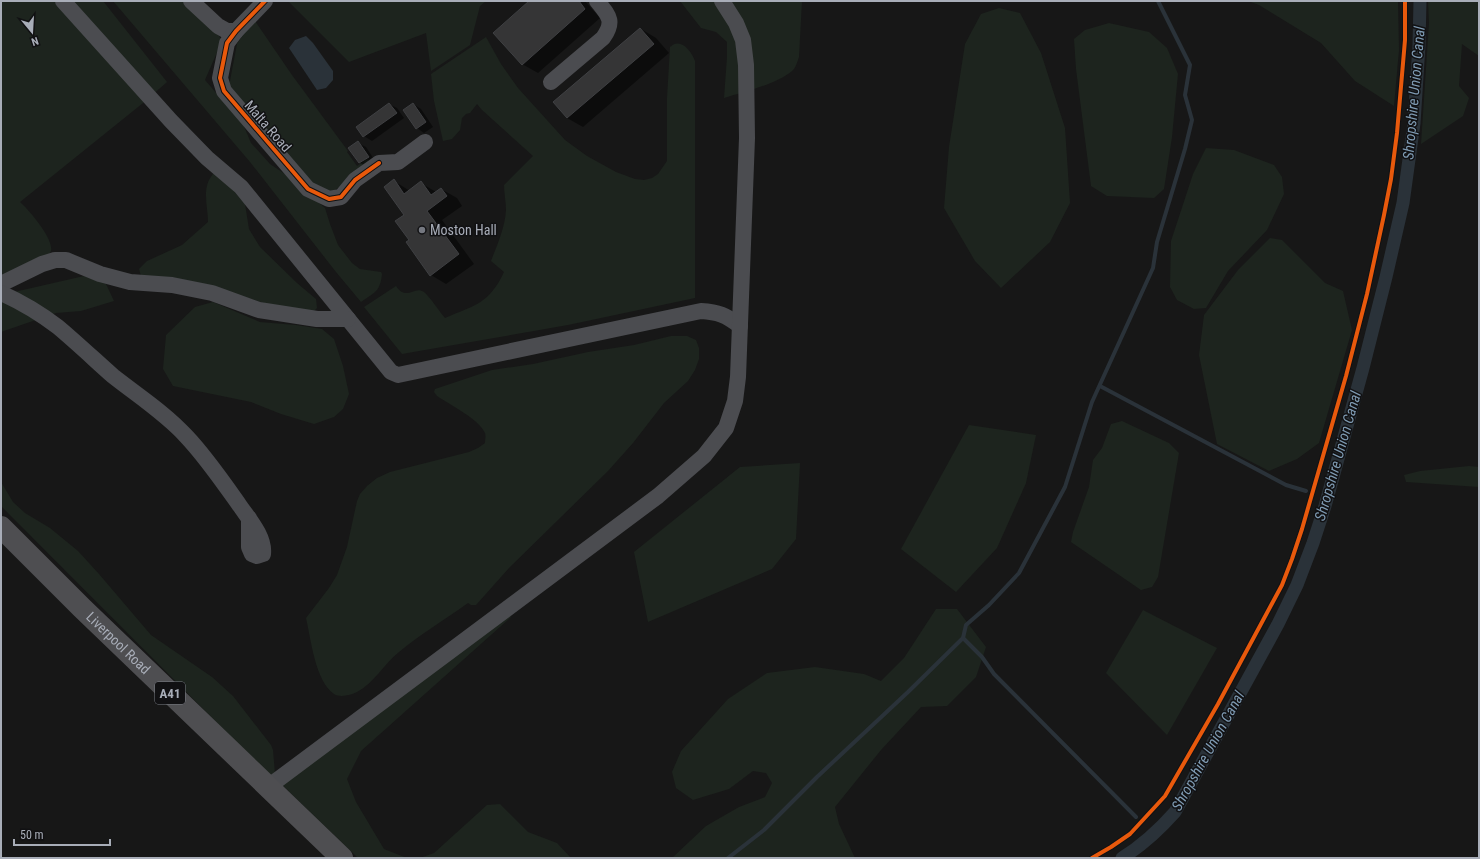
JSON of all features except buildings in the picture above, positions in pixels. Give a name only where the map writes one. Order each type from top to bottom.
[{"type":"highway","name":"Liverpool Road","points":[[1,527],[82,608],[342,858]]},
{"type":"street","points":[[63,1],[171,122],[207,158],[241,187],[391,372],[398,375],[701,311],[715,312],[730,318],[740,326]]},
{"type":"street","points":[[191,1],[218,26],[227,31],[236,31]]},
{"type":"street","name":"Malta Road","points":[[265,1],[226,43],[220,78],[224,91],[308,188],[329,199],[341,197],[355,180],[379,162],[398,162],[425,142]]},
{"type":"street","points":[[551,82],[603,38],[609,29],[610,21],[608,15],[597,1]]},
{"type":"street","points":[[268,787],[658,496],[704,456],[726,428],[734,401],[738,377],[747,138],[746,65],[743,40],[736,23],[722,1]]},
{"type":"street","points":[[1,284],[42,264],[55,260],[66,260],[100,274],[130,282],[172,285],[212,293],[259,310],[317,319],[348,319]]},
{"type":"street","points":[[1,293],[16,300],[57,327],[186,435],[220,477],[249,518]]},
{"type":"shaded area","points":[[1,1],[103,1],[167,82],[20,202],[34,217],[47,236],[50,242],[51,251],[48,256],[1,280]]},
{"type":"shaded area","points":[[113,1],[185,1],[219,36],[222,41],[205,80],[243,124],[251,143],[270,164],[288,176],[325,208],[338,245],[352,263],[360,269],[381,272],[380,285],[376,291],[361,302],[250,162]]},
{"type":"shaded area","points":[[288,1],[486,1],[480,6],[470,45],[431,71],[426,33],[349,62]]},
{"type":"shaded area","points":[[680,1],[802,1],[799,57],[796,65],[786,76],[778,80],[724,98],[727,42],[716,32],[701,28]]},
{"type":"shaded area","points":[[1248,1],[1398,1],[1399,50],[1394,106],[1355,81],[1321,43],[1259,5]]},
{"type":"shaded area","points":[[1428,1],[1479,1],[1479,56],[1462,44],[1459,86],[1469,98],[1463,116],[1421,144],[1429,23]]},
{"type":"shaded area","points":[[999,8],[1020,13],[1041,53],[1065,128],[1070,203],[1050,242],[1001,288],[975,261],[944,208],[949,147],[965,44],[981,14]]},
{"type":"shaded area","points":[[253,18],[292,75],[348,151],[347,152],[357,166],[367,159],[369,161],[368,167],[335,190],[327,193],[306,179],[229,86],[237,44]]},
{"type":"shaded area","points":[[1109,23],[1149,32],[1167,48],[1178,74],[1172,137],[1164,189],[1154,198],[1107,196],[1091,186],[1076,69],[1074,39],[1085,30]]},
{"type":"shaded area","points":[[306,36],[313,43],[333,71],[333,80],[326,88],[317,90],[289,48],[295,40]]},
{"type":"shaded area","points":[[486,37],[501,64],[518,88],[565,140],[587,156],[616,172],[635,179],[644,180],[652,178],[658,174],[667,161],[667,98],[670,47],[674,44],[682,44],[691,53],[695,61],[695,298],[568,325],[402,354],[364,307],[396,286],[404,293],[417,290],[424,292],[445,318],[473,306],[487,297],[493,291],[504,272],[491,261],[504,223],[506,207],[504,185],[533,156],[477,104],[470,113],[466,114],[462,118],[460,130],[452,139],[443,141],[434,101],[431,74]]},
{"type":"shaded area","points":[[1206,148],[1234,150],[1274,165],[1282,177],[1284,194],[1267,230],[1228,271],[1206,308],[1194,309],[1177,300],[1170,287],[1171,241],[1193,174]]},
{"type":"shaded area","points":[[213,174],[219,174],[245,204],[249,229],[260,247],[297,283],[316,299],[317,308],[311,314],[271,305],[221,290],[141,276],[139,269],[147,261],[182,245],[208,222],[206,191],[209,179]]},
{"type":"shaded area","points":[[1270,238],[1282,240],[1325,283],[1343,291],[1352,330],[1319,443],[1297,459],[1269,471],[1217,444],[1199,355],[1204,315],[1238,270]]},
{"type":"shaded area","points":[[84,276],[106,284],[114,301],[81,311],[56,313],[1,332],[1,295]]},
{"type":"shaded area","points":[[213,302],[260,322],[322,329],[334,339],[343,366],[349,394],[343,409],[334,417],[314,424],[281,414],[251,402],[173,386],[163,369],[166,335],[195,307]]},
{"type":"shaded area","points":[[671,336],[687,336],[696,340],[699,348],[699,359],[695,370],[688,381],[664,403],[633,443],[608,471],[509,568],[476,605],[471,605],[468,603],[415,639],[394,657],[369,684],[357,692],[342,696],[334,694],[322,680],[318,670],[306,618],[337,575],[347,547],[357,501],[360,494],[377,478],[390,472],[469,452],[485,443],[485,433],[482,428],[464,413],[437,396],[434,392],[435,389],[492,370],[634,345]]},
{"type":"shaded area","points":[[1122,421],[1169,443],[1179,453],[1158,577],[1152,587],[1141,590],[1071,542],[1073,532],[1089,487],[1093,460],[1102,448],[1111,424]]},
{"type":"shaded area","points":[[969,425],[1036,435],[1026,483],[997,548],[956,592],[901,549]]},
{"type":"shaded area","points":[[800,463],[796,539],[772,569],[648,622],[634,552],[740,467]]},
{"type":"shaded area","points":[[1469,466],[1479,467],[1479,487],[1406,482],[1404,475],[1420,471]]},
{"type":"shaded area","points":[[1,482],[13,502],[25,513],[50,528],[78,551],[151,635],[212,677],[233,696],[271,745],[273,750],[275,774],[271,777],[1,506]]},
{"type":"shaded area","points":[[936,609],[957,609],[986,647],[976,677],[947,706],[921,707],[881,750],[835,807],[839,824],[855,858],[672,858],[706,826],[739,807],[765,797],[772,783],[766,773],[753,771],[729,789],[693,800],[676,788],[672,772],[681,751],[728,699],[767,673],[815,667],[864,674],[881,681],[904,658]]},
{"type":"shaded area","points":[[1143,610],[1217,648],[1167,735],[1106,673]]},
{"type":"shaded area","points":[[507,611],[511,617],[361,751],[347,779],[356,802],[384,849],[407,858],[358,858],[281,784]]},
{"type":"shaded area","points":[[500,804],[528,832],[557,843],[571,858],[420,858],[434,853],[487,805]]},
{"type":"waterway","points":[[728,858],[764,830],[817,777],[963,638],[966,625],[989,605],[1019,573],[1065,487],[1092,402],[1153,268],[1157,242],[1185,149],[1192,120],[1185,95],[1190,65],[1158,1]]},
{"type":"waterway","name":"Shropshire Union Canal","points":[[1122,858],[1150,837],[1175,812],[1278,624],[1297,585],[1313,543],[1325,506],[1363,368],[1403,203],[1414,123],[1420,1]]},
{"type":"waterway","points":[[1100,386],[1286,485],[1306,491]]},
{"type":"waterway","points":[[963,638],[982,657],[994,674],[1136,817]]},
{"type":"cycle path","points":[[265,1],[236,31],[227,43],[220,78],[224,91],[308,189],[329,199],[341,197],[355,180],[379,163]]},
{"type":"cycle path","points":[[1092,858],[1130,834],[1165,796],[1218,704],[1282,585],[1292,559],[1346,376],[1367,294],[1384,215],[1391,179],[1397,133],[1405,40],[1405,1]]},
{"type":"place","name":"Moston Hall","points":[[422,230]]}]
